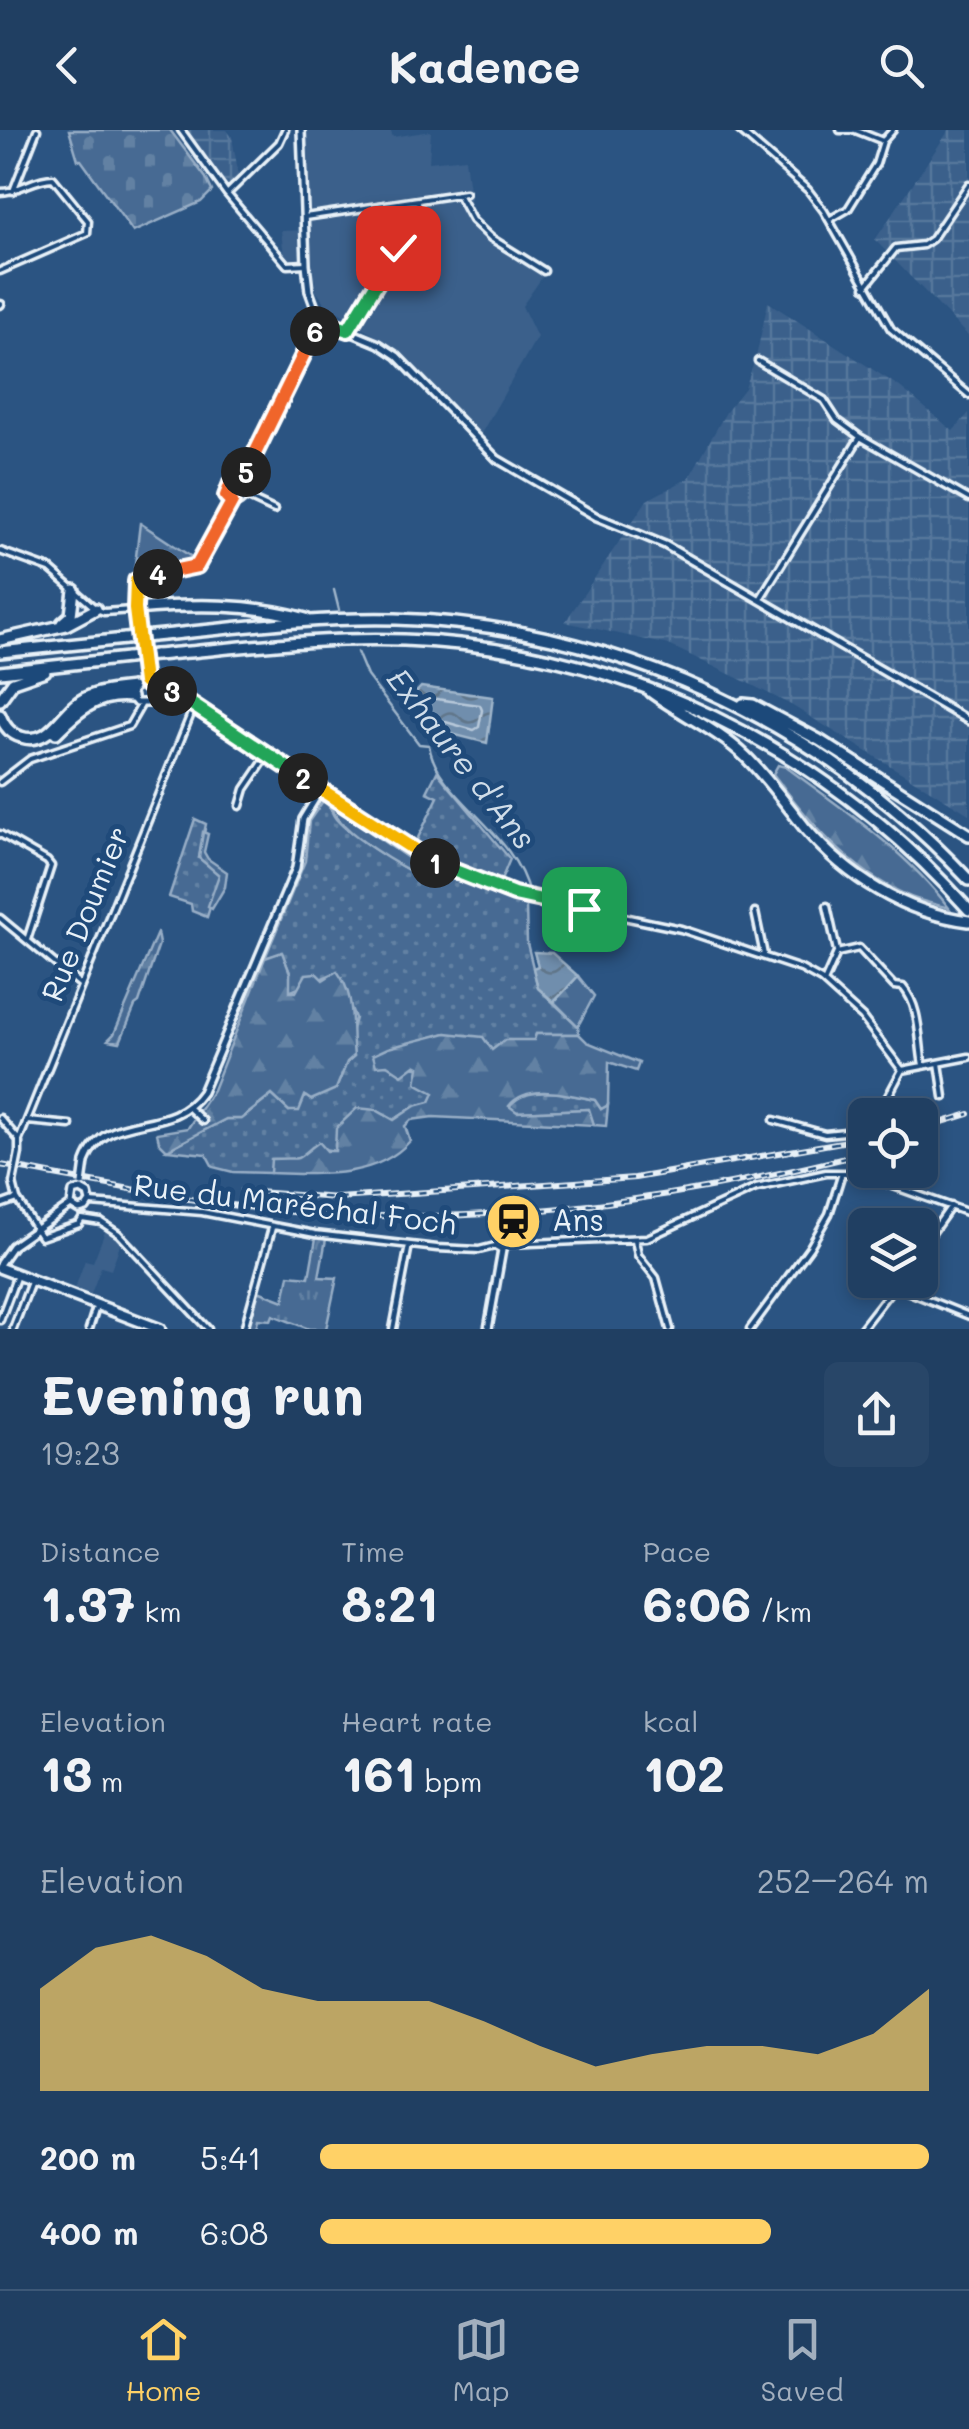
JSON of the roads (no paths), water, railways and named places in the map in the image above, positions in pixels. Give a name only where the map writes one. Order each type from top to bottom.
[{"type":"highway","points":[[56,626],[70,615],[74,590]]},
{"type":"highway","points":[[135,609],[209,604],[287,614],[313,622]]},
{"type":"highway","points":[[0,640],[56,626],[96,609]]},
{"type":"highway","points":[[0,652],[313,622],[410,620],[525,633],[607,652],[661,670],[736,704],[800,740],[874,791],[969,880]]},
{"type":"highway","points":[[0,672],[319,641],[448,642],[548,658],[640,684],[718,717],[798,761],[874,816],[969,910]]},
{"type":"highway","points":[[0,700],[13,682],[56,666]]},
{"type":"highway","points":[[640,684],[727,740],[759,771],[821,845],[850,871],[906,904],[969,921]]},
{"type":"highway","points":[[0,716],[11,733],[38,738],[81,699],[132,692]]},
{"type":"highway","points":[[0,731],[23,744],[38,744],[95,701],[132,692]]},
{"type":"highway","points":[[736,704],[754,705],[779,718],[969,835]]},
{"type":"main road","points":[[0,1265],[36,1285],[160,1329]]},
{"type":"main road","points":[[96,1306],[148,1329]]},
{"type":"street","points":[[13,191],[37,130]]},
{"type":"street","points":[[181,130],[287,264],[306,264]]},
{"type":"street","points":[[228,194],[279,144],[285,130]]},
{"type":"street","points":[[301,130],[306,264],[309,292],[317,313]]},
{"type":"street","points":[[739,130],[808,190],[891,329],[969,394]]},
{"type":"street","points":[[840,130],[854,130],[883,140]]},
{"type":"street","points":[[829,220],[848,209],[892,130]]},
{"type":"street","points":[[0,192],[13,191],[41,178],[53,178],[88,221],[87,232],[0,271]]},
{"type":"street","points":[[865,286],[896,248],[923,245],[932,239],[969,184]]},
{"type":"street","points":[[304,217],[466,193]]},
{"type":"street","points":[[458,194],[472,220],[491,238],[544,271]]},
{"type":"street","points":[[348,330],[419,214],[418,200]]},
{"type":"street","points":[[317,313],[324,314],[328,323],[396,356],[497,459],[620,529],[665,545],[969,721]]},
{"type":"street","points":[[316,329],[311,322],[317,313]]},
{"type":"street","points":[[316,329],[325,328],[328,323]]},
{"type":"street","points":[[240,483],[316,329]]},
{"type":"street","points":[[758,361],[824,400],[837,420],[860,437],[969,499]]},
{"type":"street","points":[[760,599],[860,437]]},
{"type":"street","points":[[231,483],[240,483],[246,489],[245,497],[232,502],[226,489],[231,483]]},
{"type":"street","points":[[245,497],[274,510]]},
{"type":"street","points":[[232,502],[197,566],[136,581],[135,609],[144,682],[153,690],[167,688],[195,704],[424,860],[514,894],[681,929],[801,969],[824,982],[862,1017],[902,1070]]},
{"type":"street","points":[[0,551],[50,570],[96,609],[135,609]]},
{"type":"street","points":[[141,705],[132,692],[144,682]]},
{"type":"street","points":[[0,782],[30,760],[129,726],[141,705],[152,700],[153,690]]},
{"type":"street","name":"Rue Doumier","points":[[19,1140],[195,704]]},
{"type":"street","points":[[240,806],[247,786],[268,755]]},
{"type":"street","points":[[71,1205],[70,1196],[81,1187],[85,1162],[95,1143],[108,1132],[169,1118],[189,1108],[202,1092],[299,861],[306,812],[320,791]]},
{"type":"street","points":[[0,834],[51,866],[27,940]]},
{"type":"street","points":[[824,982],[837,953],[827,906]]},
{"type":"street","points":[[755,912],[764,955]]},
{"type":"street","points":[[0,918],[82,986]]},
{"type":"street","points":[[837,953],[859,948],[894,986],[903,987],[909,994],[924,1065]]},
{"type":"street","points":[[887,1098],[902,1070],[969,1057]]},
{"type":"street","points":[[939,1064],[944,1097]]},
{"type":"street","points":[[189,1108],[204,1121]]},
{"type":"street","points":[[0,1118],[19,1140],[13,1183],[16,1199],[41,1237],[79,1224],[81,1210],[71,1205]]},
{"type":"street","points":[[774,1120],[825,1134],[848,1132]]},
{"type":"street","points":[[28,1121],[70,1126]]},
{"type":"street","points":[[750,1329],[830,1214],[842,1173]]},
{"type":"street","name":"Rue du Maréchal Foch","points":[[81,1210],[90,1202],[202,1212],[272,1227],[463,1250],[635,1240],[660,1233],[756,1188],[808,1175],[848,1174]]},
{"type":"street","name":"Rue du Maréchal Foch","points":[[81,1187],[90,1202]]},
{"type":"street","name":"Rue du Maréchal Foch","points":[[899,1188],[969,1213]]},
{"type":"street","points":[[0,1205],[16,1199]]},
{"type":"street","points":[[0,1265],[12,1246],[71,1205]]},
{"type":"street","points":[[938,1224],[951,1206]]},
{"type":"street","points":[[82,1220],[101,1222],[120,1234],[208,1329]]},
{"type":"street","points":[[244,1329],[272,1227]]},
{"type":"street","points":[[635,1240],[638,1255],[656,1278],[670,1329]]},
{"type":"street","points":[[393,1329],[409,1245]]},
{"type":"street","points":[[488,1329],[501,1247]]},
{"type":"street","points":[[0,1320],[16,1275]]},
{"type":"street","points":[[13,1329],[32,1280]]},
{"type":"street","points":[[861,1329],[885,1298]]},
{"type":"street","points":[[918,1298],[969,1316]]},
{"type":"street","points":[[88,1329],[96,1306]]},
{"type":"water","points":[[421,687],[493,697],[487,743],[428,728],[408,701]]},
{"type":"water","points":[[534,952],[552,953],[578,976],[554,1002],[538,988]]},
{"type":"waterway","name":"Exhaure d'Ans","points":[[334,590],[339,610]]},
{"type":"waterway","name":"Exhaure d'Ans","points":[[357,652],[367,676],[419,744],[429,745],[446,781],[508,851],[529,894]]},
{"type":"railway","points":[[938,1123],[969,1114]]},
{"type":"railway","points":[[242,1191],[338,1198],[635,1178],[848,1141]]},
{"type":"railway","points":[[0,1165],[269,1210],[448,1216],[659,1196],[848,1157]]},
{"type":"place","name":"Ans","points":[[513,1221]]}]
